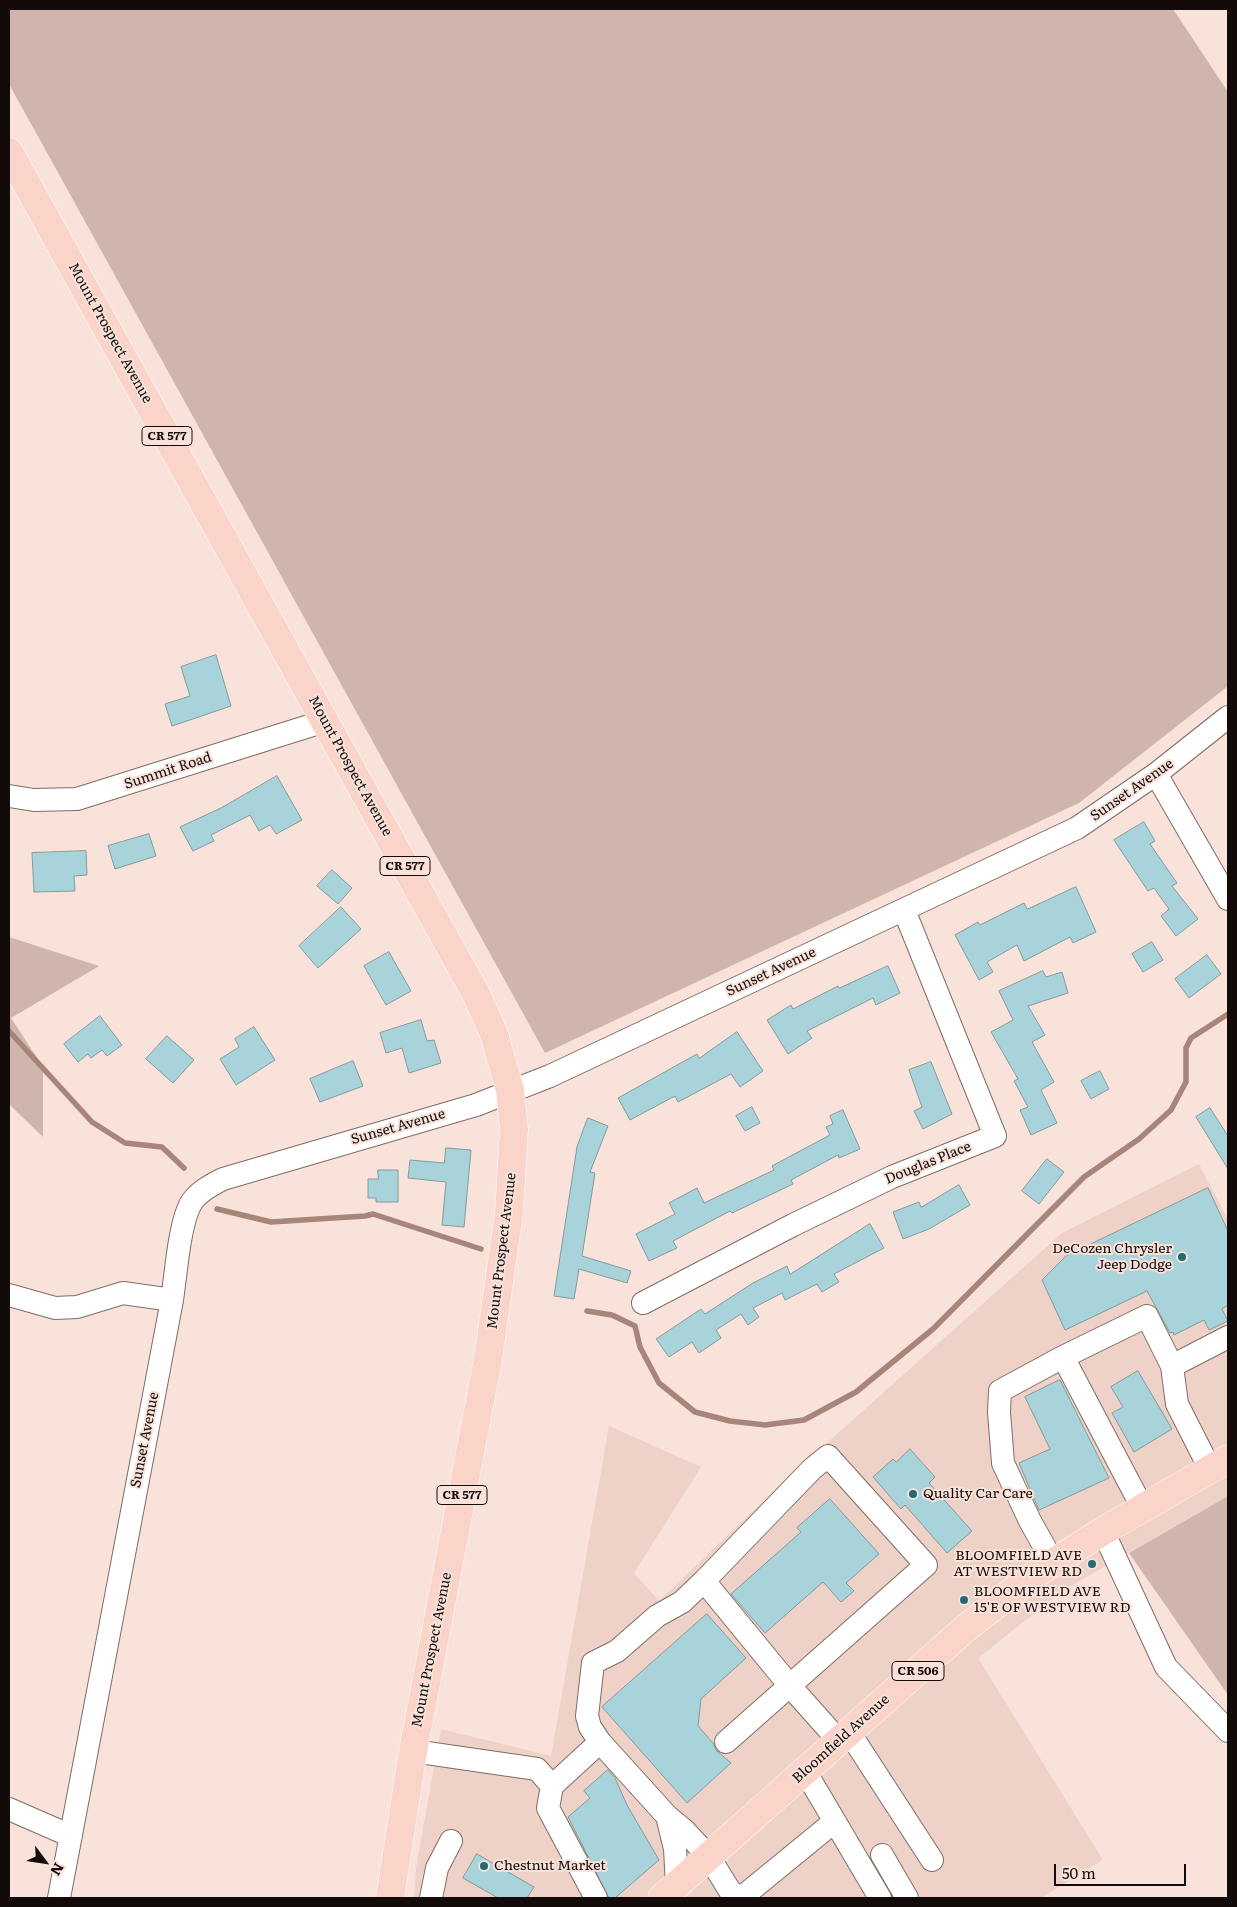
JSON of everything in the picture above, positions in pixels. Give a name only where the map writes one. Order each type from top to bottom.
[{"type":"main road","name":"Mount Prospect Avenue","points":[[9,152],[485,1011],[510,1090],[514,1129],[510,1212],[491,1340],[413,1751],[390,1898]]},
{"type":"main road","name":"Bloomfield Avenue","points":[[669,1891],[968,1627],[1053,1562],[1219,1464]]},
{"type":"street","name":"Sunset Avenue","points":[[59,1898],[172,1300],[184,1224],[190,1204],[212,1184],[252,1170],[476,1104],[550,1076],[904,910],[1077,828],[1156,774],[1228,717]]},
{"type":"street","name":"Summit Road","points":[[9,796],[34,800],[77,799],[325,720]]},
{"type":"street","points":[[1156,774],[1228,899]]},
{"type":"street","name":"Douglas Place","points":[[643,1304],[793,1225],[892,1177],[996,1136],[904,910]]},
{"type":"street","points":[[9,1295],[55,1308],[77,1307],[123,1293],[172,1300]]},
{"type":"street","points":[[1053,1562],[1030,1521],[1003,1463],[998,1412],[1000,1391],[1063,1357],[1147,1316],[1172,1366],[1177,1404],[1219,1464]]},
{"type":"street","points":[[1172,1366],[1228,1336]]},
{"type":"street","points":[[1063,1357],[1144,1509]]},
{"type":"street","points":[[726,1742],[926,1565],[828,1456],[812,1469],[682,1602],[657,1616],[618,1651],[592,1663],[587,1716],[590,1727],[600,1742],[667,1816],[684,1830],[709,1857],[730,1891],[741,1898],[829,1826],[833,1820]]},
{"type":"street","points":[[1103,1531],[1166,1666],[1228,1731]]},
{"type":"street","points":[[704,1581],[790,1686],[844,1737],[932,1860]]},
{"type":"street","points":[[596,1898],[548,1808],[552,1786],[600,1742]]},
{"type":"street","points":[[413,1751],[537,1769],[552,1786]]},
{"type":"street","points":[[805,1771],[833,1820],[851,1845],[880,1898]]},
{"type":"street","points":[[9,1809],[71,1836]]},
{"type":"street","points":[[667,1816],[675,1849],[669,1891]]},
{"type":"street","points":[[431,1898],[437,1868],[451,1840]]},
{"type":"street","points":[[882,1855],[907,1898]]},
{"type":"shaded area","points":[[9,9],[1173,9],[1228,92],[1228,686],[1079,803],[545,1053],[9,84]]},
{"type":"shaded area","points":[[9,937],[99,966],[11,1018],[43,1067],[43,1137],[9,1104]]},
{"type":"shaded area","points":[[1199,1164],[1228,1220],[1228,1496],[1062,1591],[978,1658],[1103,1860],[1041,1898],[414,1898],[416,1868],[441,1729],[551,1756],[609,1426],[701,1467],[634,1573],[659,1601],[781,1484],[1062,1233]]},
{"type":"shaded area","points":[[1228,1496],[1228,1695],[1129,1553]]},
{"type":"building","points":[[216,655],[231,706],[172,726],[165,704],[190,696],[181,667]]},
{"type":"building","points":[[277,776],[302,820],[276,834],[270,825],[259,831],[250,815],[211,835],[214,841],[193,851],[180,827],[221,808]]},
{"type":"building","points":[[1144,822],[1155,841],[1150,844],[1177,883],[1172,886],[1198,919],[1176,936],[1161,916],[1169,909],[1154,888],[1148,891],[1114,840]]},
{"type":"building","points":[[149,834],[156,856],[115,869],[108,846]]},
{"type":"building","points":[[86,851],[87,875],[74,876],[75,891],[34,892],[32,853]]},
{"type":"building","points":[[332,870],[352,888],[338,904],[317,886]]},
{"type":"building","points":[[1076,887],[1096,932],[1073,943],[1070,937],[1024,961],[1017,945],[987,962],[993,972],[979,980],[955,935],[978,922],[980,925],[1024,903],[1027,909]]},
{"type":"building","points":[[341,907],[361,929],[318,968],[299,946]]},
{"type":"building","points":[[1152,942],[1163,960],[1143,972],[1132,954]]},
{"type":"building","points":[[389,952],[411,991],[386,1005],[364,966]]},
{"type":"building","points":[[1207,955],[1221,974],[1189,998],[1175,979]]},
{"type":"building","points":[[888,966],[900,993],[876,1005],[873,998],[807,1031],[812,1038],[788,1054],[767,1020],[791,1005],[793,1009],[838,986],[839,988]]},
{"type":"building","points":[[1043,971],[1046,977],[1062,972],[1068,993],[1028,1006],[1045,1035],[1032,1042],[1054,1082],[1041,1090],[1057,1123],[1031,1135],[1020,1110],[1028,1107],[1014,1081],[1018,1079],[991,1032],[1013,1020],[999,991]]},
{"type":"building","points":[[100,1016],[122,1045],[107,1056],[102,1050],[91,1058],[88,1054],[78,1062],[64,1044]]},
{"type":"building","points":[[421,1020],[427,1041],[434,1040],[441,1063],[409,1073],[402,1048],[386,1053],[380,1033]]},
{"type":"building","points":[[254,1027],[275,1060],[236,1085],[220,1059],[239,1047],[235,1039]]},
{"type":"building","points":[[737,1032],[763,1071],[740,1087],[731,1074],[678,1102],[675,1096],[630,1120],[618,1098],[697,1054],[699,1058]]},
{"type":"building","points":[[167,1036],[194,1060],[173,1083],[146,1059]]},
{"type":"building","points":[[353,1061],[363,1086],[320,1102],[310,1079]]},
{"type":"building","points":[[931,1062],[952,1114],[923,1129],[914,1111],[922,1107],[909,1070]]},
{"type":"building","points":[[1100,1071],[1109,1089],[1091,1099],[1081,1081]]},
{"type":"building","points":[[752,1107],[760,1123],[745,1131],[736,1116]]},
{"type":"building","points":[[1210,1108],[1228,1136],[1228,1169],[1196,1117]]},
{"type":"building","points":[[843,1110],[860,1149],[839,1158],[838,1155],[791,1180],[793,1184],[732,1213],[730,1211],[673,1241],[677,1248],[649,1261],[636,1234],[675,1214],[669,1203],[697,1188],[704,1203],[774,1170],[772,1166],[830,1135],[826,1127],[833,1124],[830,1116]]},
{"type":"building","points":[[588,1118],[608,1126],[590,1172],[595,1173],[582,1256],[631,1271],[627,1283],[579,1269],[574,1299],[554,1296],[577,1147]]},
{"type":"building","points":[[446,1148],[471,1150],[464,1227],[442,1225],[446,1182],[408,1178],[410,1160],[444,1163]]},
{"type":"building","points":[[1047,1159],[1064,1172],[1039,1204],[1022,1191]]},
{"type":"building","points":[[378,1170],[398,1170],[398,1202],[376,1202],[376,1198],[368,1198],[368,1179],[378,1179]]},
{"type":"building","points":[[959,1185],[970,1205],[929,1229],[903,1239],[893,1212],[919,1202],[921,1207]]},
{"type":"building","points":[[1208,1188],[1228,1231],[1228,1305],[1222,1309],[1228,1321],[1209,1330],[1204,1320],[1174,1335],[1173,1332],[1170,1333],[1147,1291],[1065,1330],[1042,1280],[1066,1256]]},
{"type":"building","points":[[870,1224],[884,1248],[834,1274],[839,1282],[822,1292],[817,1284],[785,1300],[782,1293],[753,1308],[759,1317],[748,1325],[741,1314],[716,1330],[721,1338],[699,1353],[692,1342],[669,1357],[656,1339],[701,1309],[705,1314],[753,1283],[787,1266],[790,1274]]},
{"type":"building","points":[[1138,1371],[1172,1429],[1134,1452],[1112,1413],[1123,1407],[1111,1387]]},
{"type":"building","points":[[1060,1380],[1109,1478],[1039,1510],[1019,1463],[1050,1449],[1025,1397]]},
{"type":"building","name":"Quality Car Care","points":[[910,1449],[935,1477],[929,1483],[972,1531],[947,1553],[905,1505],[901,1509],[873,1477],[893,1459],[896,1462]]},
{"type":"building","points":[[830,1499],[879,1554],[846,1583],[854,1591],[841,1602],[823,1582],[765,1633],[731,1594],[801,1532],[797,1528]]},
{"type":"building","points":[[707,1614],[746,1658],[701,1699],[698,1726],[713,1743],[717,1751],[731,1763],[687,1803],[602,1707]]},
{"type":"building","points":[[608,1770],[615,1778],[627,1805],[659,1860],[615,1898],[609,1898],[568,1817],[590,1798],[584,1791]]},
{"type":"building","name":"Chestnut Market","points":[[477,1854],[534,1887],[527,1898],[498,1898],[463,1878]]},
{"type":"waterway","points":[[587,1311],[612,1315],[635,1326],[640,1347],[659,1383],[695,1412],[730,1421],[765,1425],[804,1420],[856,1392],[933,1329],[1084,1177],[1139,1139],[1171,1110],[1186,1082],[1186,1048],[1191,1038],[1228,1014]]},
{"type":"waterway","points":[[9,1031],[92,1122],[125,1143],[162,1147],[184,1168]]},
{"type":"waterway","points":[[217,1209],[271,1222],[373,1214],[481,1249]]},
{"type":"place","name":"DeCozen Chrysler Jeep Dodge","points":[[1182,1257]]},
{"type":"place","name":"Quality Car Care","points":[[913,1494]]},
{"type":"place","name":"BLOOMFIELD AVE AT WESTVIEW RD","points":[[1092,1564]]},
{"type":"place","name":"BLOOMFIELD AVE 15'E OF WESTVIEW RD","points":[[964,1600]]},
{"type":"place","name":"Chestnut Market","points":[[484,1866]]}]
